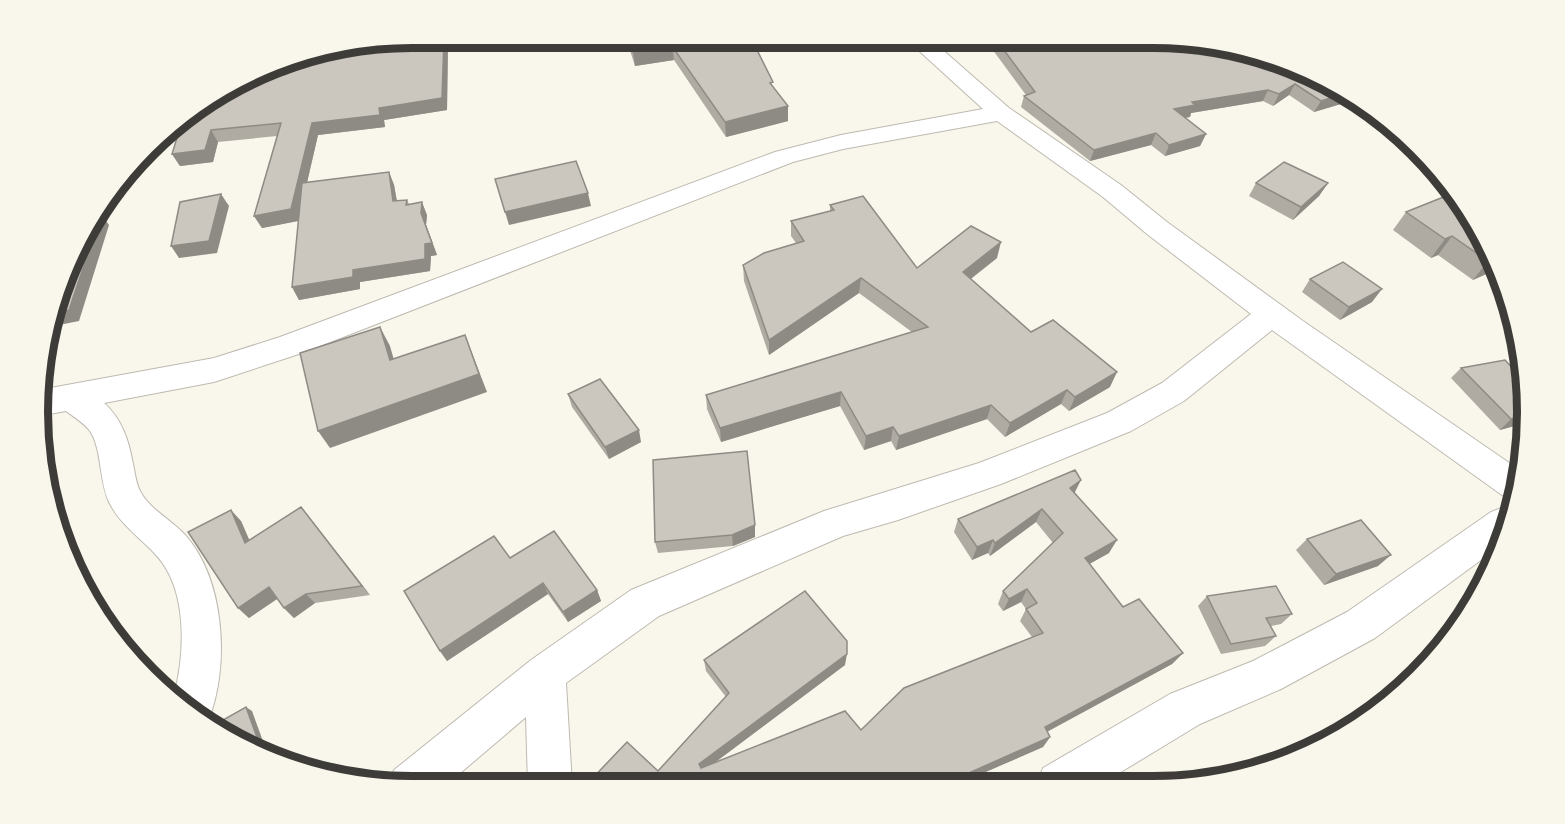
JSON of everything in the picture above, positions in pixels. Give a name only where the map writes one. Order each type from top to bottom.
[{"type":"street","points":[[927,48],[1001,113],[1112,191],[1157,228],[1272,314],[1510,482]]},
{"type":"street","points":[[58,400],[214,370],[291,345],[721,179],[784,157],[841,142],[1001,113]]},
{"type":"street","points":[[422,776],[545,674],[645,603],[837,522],[897,505],[989,474],[1119,422],[1173,392],[1272,314]]},
{"type":"street","points":[[58,400],[104,425],[126,499],[138,515],[177,552],[191,579],[202,640],[200,680],[194,703]]},
{"type":"street","points":[[1072,776],[1185,709],[1267,675],[1361,625],[1499,527]]},
{"type":"street","points":[[545,674],[550,776]]},
{"type":"building","points":[[444,48],[442,98],[379,108],[380,115],[312,123],[291,209],[254,216],[281,123],[211,130],[205,150],[172,154],[179,132],[190,123],[230,97],[295,67],[364,51]]},
{"type":"building","points":[[632,48],[659,48],[633,52]]},
{"type":"building","points":[[673,48],[756,48],[773,82],[770,83],[788,106],[725,122]]},
{"type":"building","points":[[1002,48],[1153,48],[1201,51],[1270,67],[1334,97],[1321,101],[1295,84],[1279,94],[1268,90],[1192,102],[1195,105],[1174,109],[1206,134],[1169,145],[1156,133],[1094,150],[1024,96],[1035,92]]},
{"type":"building","points":[[576,161],[588,193],[505,212],[495,179]]},
{"type":"building","points":[[1284,162],[1328,183],[1301,207],[1256,183]]},
{"type":"building","points":[[389,172],[393,201],[407,200],[406,205],[422,202],[421,213],[432,243],[425,244],[425,259],[353,270],[353,277],[292,287],[302,183]]},
{"type":"building","points":[[221,194],[209,241],[171,246],[180,202]]},
{"type":"building","points":[[863,196],[917,268],[971,226],[1001,242],[963,272],[1031,332],[1053,320],[1117,372],[1075,397],[1067,390],[1010,423],[991,405],[899,436],[893,427],[866,436],[841,392],[720,428],[706,395],[928,327],[861,278],[769,340],[743,265],[764,253],[804,241],[791,221],[834,210],[830,205]]},
{"type":"building","points":[[1446,196],[1481,256],[1452,236],[1445,239],[1406,212]]},
{"type":"building","points":[[93,237],[69,310],[62,312],[76,273]]},
{"type":"building","points":[[1343,262],[1382,289],[1349,307],[1310,279]]},
{"type":"building","points":[[380,327],[390,360],[465,335],[479,374],[318,431],[300,353]]},
{"type":"building","points":[[1505,360],[1515,370],[1517,418],[1511,419],[1461,368]]},
{"type":"building","points":[[600,379],[639,430],[605,447],[568,394]]},
{"type":"building","points":[[747,451],[755,525],[732,535],[655,542],[653,460]]},
{"type":"building","points":[[1075,470],[1081,480],[1070,488],[1117,540],[1085,558],[1123,607],[1139,599],[1183,653],[1045,727],[1050,737],[962,776],[595,776],[627,742],[658,771],[729,693],[704,660],[805,591],[847,641],[847,654],[699,764],[701,768],[845,711],[861,730],[904,688],[1043,633],[1026,609],[1037,603],[1027,589],[1009,599],[1003,591],[1063,533],[1042,509],[995,543],[993,540],[977,547],[958,519]]},
{"type":"building","points":[[301,507],[362,586],[306,594],[284,608],[269,587],[238,608],[188,532],[231,510],[245,543]]},
{"type":"building","points":[[1361,520],[1391,555],[1336,574],[1307,539]]},
{"type":"building","points":[[554,531],[597,590],[563,612],[543,583],[440,651],[404,591],[494,536],[510,558]]},
{"type":"building","points":[[1276,586],[1292,614],[1266,618],[1276,636],[1231,644],[1207,596]]},
{"type":"building","points":[[246,707],[258,740],[251,738],[221,721]]}]
